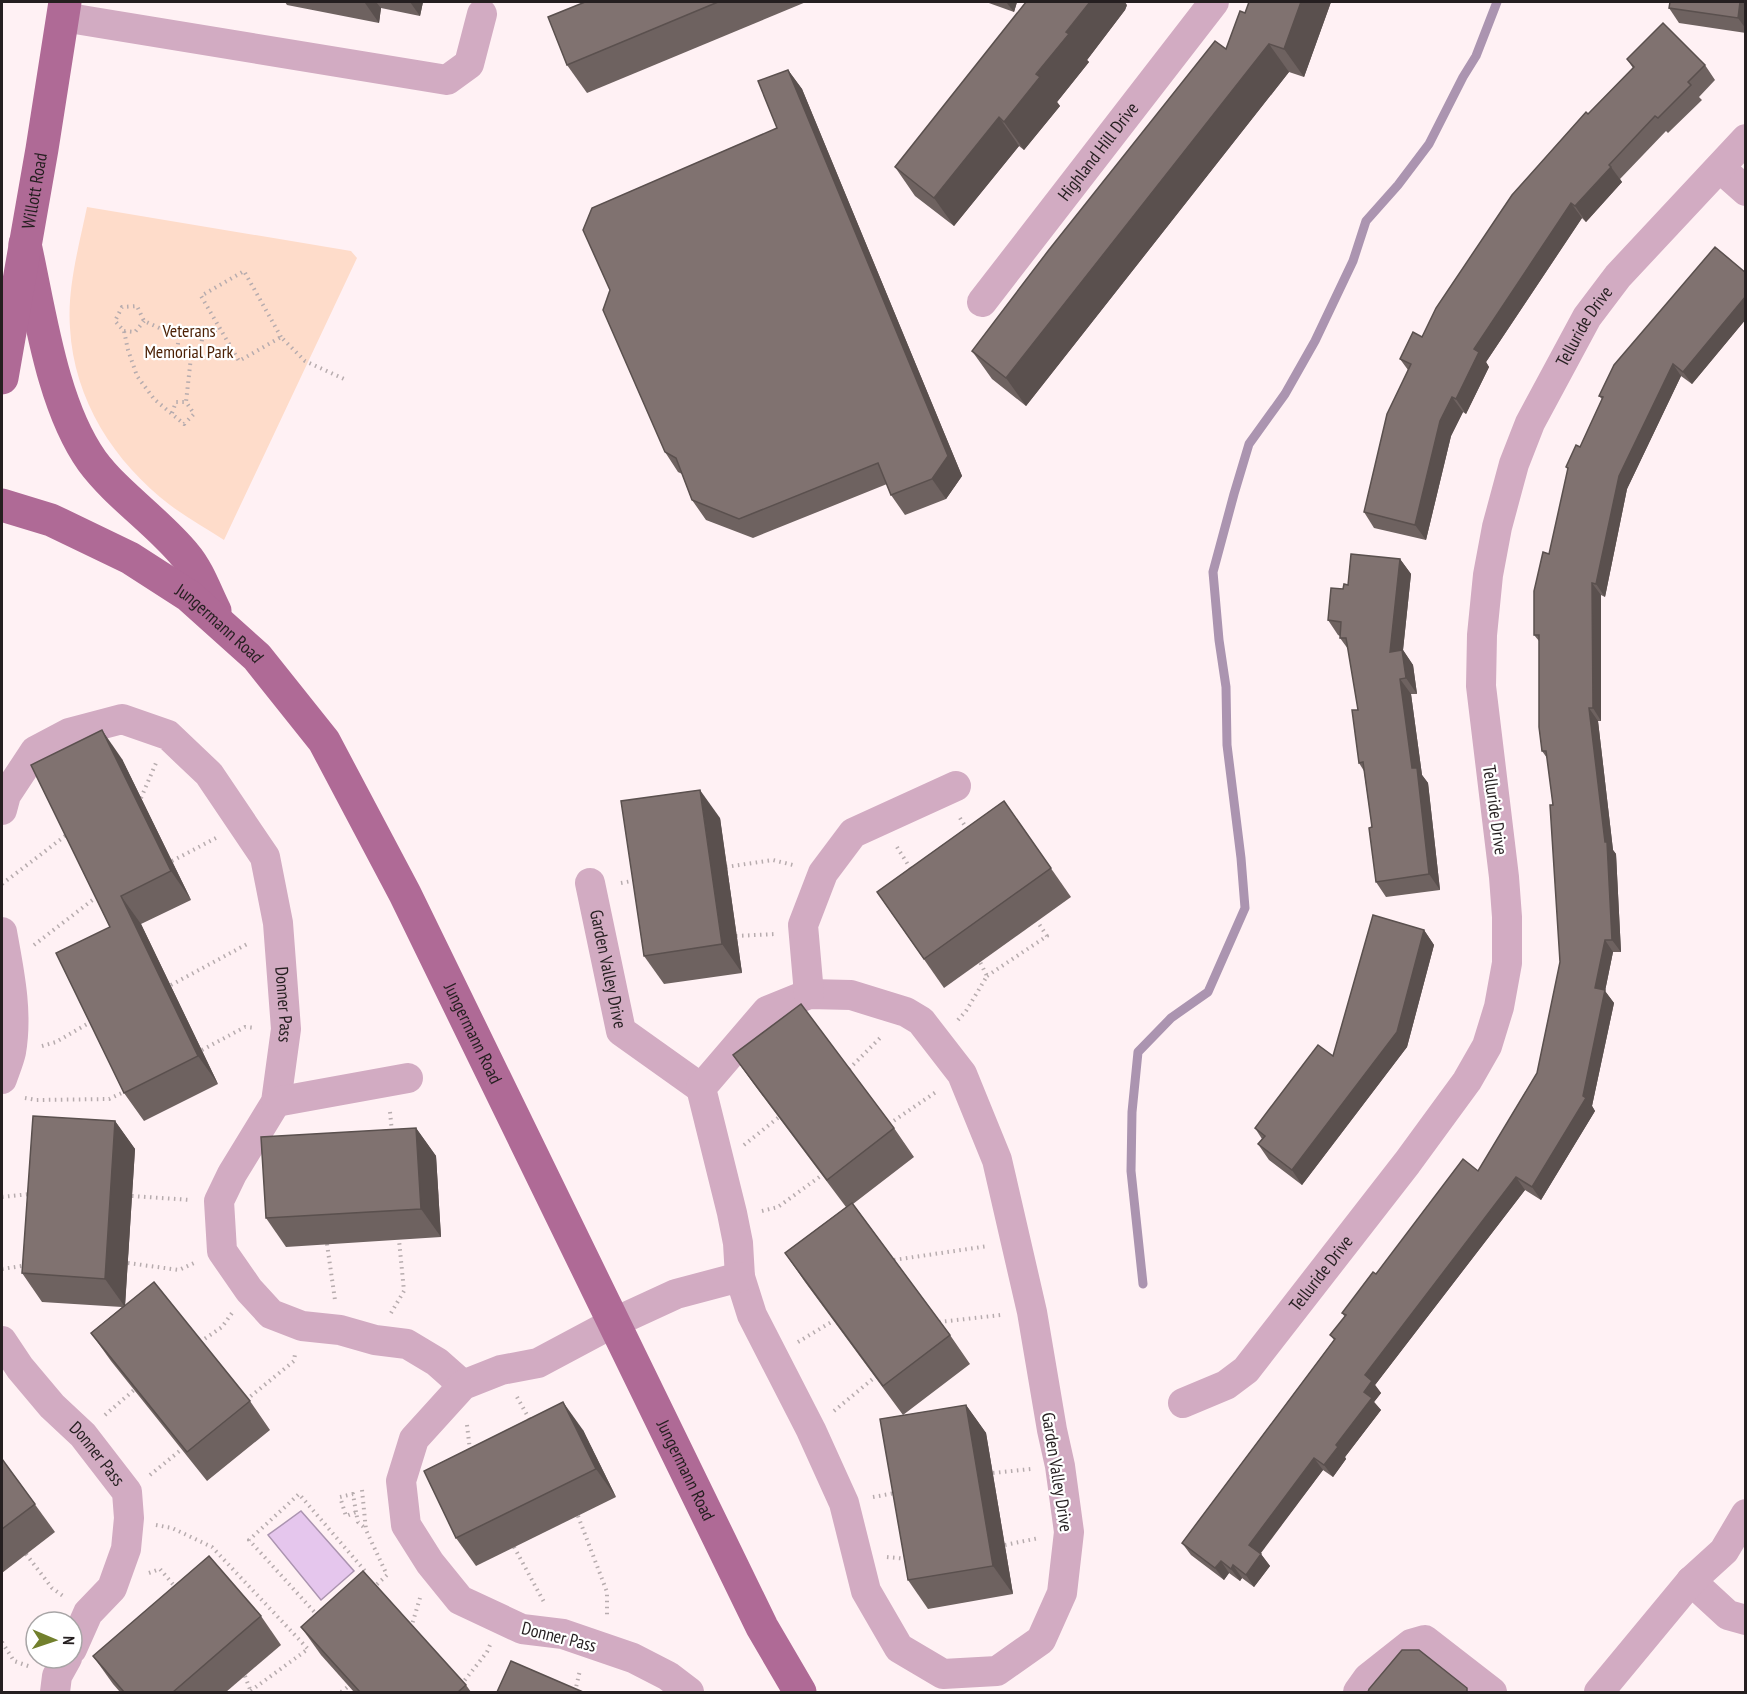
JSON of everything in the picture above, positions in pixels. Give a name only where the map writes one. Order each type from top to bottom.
[{"type":"main road","name":"Willott Road","points":[[2,378],[64,9]]},
{"type":"main road","points":[[25,244],[53,368],[62,401],[75,434],[93,462],[116,488],[148,516],[186,556],[225,628]]},
{"type":"main road","name":"Jungermann Road","points":[[2,505],[51,520],[130,558],[189,596],[257,657],[324,741],[405,894],[762,1627],[800,1692]]},
{"type":"street","name":"Highland Hill Drive","points":[[982,302],[1214,2]]},
{"type":"street","points":[[64,9],[447,80],[469,64],[482,14]]},
{"type":"street","name":"Telluride Drive","points":[[1183,1403],[1226,1385],[1246,1370],[1407,1163],[1467,1081],[1487,1046],[1499,1007],[1506,963],[1504,877],[1480,686],[1482,635],[1497,527],[1514,464],[1530,423],[1587,318],[1618,276],[1746,139]]},
{"type":"street","points":[[1720,168],[1746,191]]},
{"type":"street","name":"Donner Pass","points":[[2,810],[6,795],[35,751],[69,733],[122,719],[168,735],[210,774],[265,857],[278,923],[286,1029],[276,1102],[232,1174],[219,1201],[222,1251]]},
{"type":"street","points":[[809,993],[803,925],[823,873],[853,833],[950,789]]},
{"type":"street","name":"Garden Valley Drive","points":[[590,883],[621,1031],[701,1088],[738,1243],[740,1277],[752,1315],[811,1430],[844,1503],[866,1591],[899,1648],[943,1674],[997,1671],[1041,1640],[1062,1593],[1069,1532],[1060,1466],[1032,1312],[997,1160],[962,1074],[921,1021],[906,1012],[851,995],[809,993],[768,1011],[701,1088]]},
{"type":"street","points":[[2,932],[14,1014],[6,1066]]},
{"type":"street","points":[[276,1102],[397,1080]]},
{"type":"street","points":[[222,1251],[249,1290],[271,1314],[302,1326],[340,1330],[375,1340],[407,1344],[437,1362],[462,1385]]},
{"type":"street","points":[[613,1323],[676,1294],[740,1277]]},
{"type":"street","name":"Donner Pass","points":[[613,1323],[537,1363],[501,1370],[462,1385],[414,1440],[401,1481],[406,1525],[430,1563],[459,1600],[522,1629],[563,1634],[633,1658],[668,1676],[689,1692]]},
{"type":"street","name":"Donner Pass","points":[[2,1341],[11,1372],[83,1435],[128,1505]]},
{"type":"street","points":[[84,1622],[88,1613],[112,1588],[126,1549],[128,1505]]},
{"type":"street","points":[[1599,1692],[1691,1581],[1724,1551],[1746,1514]]},
{"type":"street","points":[[1691,1581],[1728,1615],[1746,1620]]},
{"type":"street","points":[[1358,1692],[1368,1678],[1411,1644],[1425,1640],[1492,1692]]},
{"type":"path","points":[[281,337],[239,361],[201,296],[244,271],[281,337],[305,361],[344,379]]},
{"type":"path","points":[[179,337],[144,321],[136,306],[122,307],[115,321],[124,331],[137,376],[154,399],[184,424],[195,414],[186,402],[191,357]]},
{"type":"path","points":[[124,331],[135,332],[144,321]]},
{"type":"path","points":[[202,338],[220,328]]},
{"type":"path","points":[[179,337],[191,331],[202,338]]},
{"type":"path","points":[[179,337],[177,350],[191,357]]},
{"type":"path","points":[[191,357],[201,352],[202,338]]},
{"type":"path","points":[[172,413],[176,402],[186,402]]},
{"type":"path","points":[[950,789],[973,839]]},
{"type":"path","points":[[881,820],[916,879]]},
{"type":"path","points":[[172,861],[243,824]]},
{"type":"path","points":[[2,885],[69,832]]},
{"type":"path","points":[[726,867],[773,860],[823,873]]},
{"type":"path","points":[[8,965],[99,894]]},
{"type":"path","points":[[966,1011],[987,976],[1047,936],[1037,921]]},
{"type":"path","points":[[171,985],[239,950],[278,923]]},
{"type":"path","points":[[736,936],[804,933]]},
{"type":"path","points":[[980,962],[987,976]]},
{"type":"path","points":[[849,1069],[906,1012]]},
{"type":"path","points":[[6,1066],[95,1020]]},
{"type":"path","points":[[202,1050],[245,1027],[286,1029]]},
{"type":"path","points":[[890,1124],[962,1074]]},
{"type":"path","points":[[392,1137],[397,1080]]},
{"type":"path","points":[[25,1098],[36,1100],[109,1099],[130,1090]]},
{"type":"path","points":[[720,1164],[779,1117]]},
{"type":"path","points":[[733,1219],[778,1207],[822,1175]]},
{"type":"path","points":[[2,1197],[37,1194]]},
{"type":"path","points":[[132,1196],[219,1201]]},
{"type":"path","points":[[375,1340],[404,1291],[399,1240]]},
{"type":"path","points":[[894,1260],[1015,1241]]},
{"type":"path","points":[[327,1244],[340,1330]]},
{"type":"path","points":[[128,1263],[179,1270],[222,1251]]},
{"type":"path","points":[[2,1269],[34,1264]]},
{"type":"path","points":[[200,1342],[222,1327],[249,1290]]},
{"type":"path","points":[[939,1322],[1032,1312]]},
{"type":"path","points":[[773,1358],[833,1321]]},
{"type":"path","points":[[246,1400],[294,1362],[302,1326]]},
{"type":"path","points":[[501,1370],[534,1429]]},
{"type":"path","points":[[811,1430],[875,1377]]},
{"type":"path","points":[[462,1385],[470,1451]]},
{"type":"path","points":[[83,1435],[134,1390]]},
{"type":"path","points":[[182,1449],[128,1505],[212,1547],[308,1649]]},
{"type":"path","points":[[993,1473],[1060,1466]]},
{"type":"path","points":[[362,1490],[366,1530],[387,1575],[371,1589]]},
{"type":"path","points":[[324,1610],[317,1616],[249,1540],[299,1494],[365,1571],[358,1578]]},
{"type":"path","points":[[356,1512],[346,1516],[340,1497],[353,1494],[358,1522],[366,1530]]},
{"type":"path","points":[[578,1515],[607,1592],[607,1649]]},
{"type":"path","points":[[513,1547],[563,1634]]},
{"type":"path","points":[[26,1554],[52,1588],[88,1613]]},
{"type":"path","points":[[112,1588],[160,1569],[182,1595]]},
{"type":"path","points":[[460,1685],[487,1652],[500,1620]]},
{"type":"path","points":[[245,1676],[251,1692],[316,1641]]},
{"type":"path","points":[[2,1642],[14,1661],[60,1675]]},
{"type":"path","points":[[341,1692],[349,1686]]},
{"type":"green space","name":"Veterans Memorial Park","points":[[87,207],[351,251],[357,258],[224,540],[176,510],[131,469],[100,427],[79,380],[70,328],[70,298]]},
{"type":"shaded area","points":[[301,1511],[354,1571],[321,1600],[268,1535]]},
{"type":"building","points":[[585,2],[718,2],[567,65],[548,17]]},
{"type":"building","points":[[1026,2],[1090,2],[1066,32],[1069,34],[1036,74],[1040,77],[1004,122],[999,117],[934,198],[895,167]]},
{"type":"building","points":[[1249,2],[1301,2],[1284,49],[1269,44],[1006,378],[972,351],[1048,251],[1215,41],[1226,49],[1240,11],[1245,13]]},
{"type":"building","points":[[1670,2],[1740,2],[1738,18],[1669,8]]},
{"type":"building","points":[[1663,23],[1705,65],[1688,82],[1691,85],[1658,118],[1655,116],[1609,165],[1611,167],[1575,206],[1571,203],[1474,349],[1479,352],[1456,399],[1452,397],[1440,421],[1415,525],[1364,512],[1387,414],[1411,364],[1400,359],[1413,332],[1422,337],[1436,308],[1512,195],[1586,112],[1588,114],[1634,67],[1627,59]]},
{"type":"building","points":[[788,70],[948,456],[932,479],[891,495],[878,463],[739,519],[692,500],[676,458],[665,452],[603,310],[610,290],[583,230],[592,208],[777,128],[758,81]]},
{"type":"building","points":[[1715,247],[1746,273],[1746,296],[1683,372],[1673,364],[1619,476],[1596,584],[1592,583],[1593,708],[1589,708],[1605,842],[1607,842],[1612,940],[1605,940],[1595,988],[1605,990],[1583,1096],[1586,1098],[1532,1187],[1516,1177],[1365,1375],[1372,1381],[1364,1392],[1372,1398],[1336,1445],[1338,1447],[1324,1465],[1314,1458],[1249,1545],[1261,1554],[1246,1575],[1233,1565],[1231,1569],[1221,1561],[1215,1568],[1182,1543],[1335,1339],[1330,1335],[1346,1315],[1342,1313],[1373,1272],[1376,1274],[1463,1159],[1478,1171],[1537,1073],[1560,962],[1550,805],[1553,805],[1546,751],[1542,751],[1539,727],[1539,635],[1534,635],[1534,591],[1543,552],[1549,554],[1568,468],[1566,467],[1576,445],[1580,447],[1603,397],[1599,396],[1614,365]]},
{"type":"building","points":[[1351,554],[1400,559],[1390,652],[1402,650],[1406,678],[1400,679],[1412,768],[1417,768],[1429,874],[1376,882],[1369,828],[1372,827],[1363,762],[1359,763],[1352,710],[1358,710],[1346,638],[1340,638],[1341,622],[1328,620],[1331,588],[1343,589],[1344,584],[1348,585]]},
{"type":"building","points":[[102,730],[171,871],[121,896],[198,1056],[124,1093],[56,953],[110,927],[31,765]]},
{"type":"building","points":[[700,790],[722,944],[644,956],[621,801]]},
{"type":"building","points":[[1004,801],[1051,868],[924,959],[877,892]]},
{"type":"building","points":[[1373,915],[1424,930],[1397,1032],[1292,1170],[1258,1144],[1265,1136],[1255,1128],[1318,1045],[1333,1056]]},
{"type":"building","points":[[801,1004],[894,1128],[827,1180],[733,1055]]},
{"type":"building","points":[[33,1116],[115,1121],[105,1279],[22,1273]]},
{"type":"building","points":[[416,1128],[421,1209],[266,1218],[261,1137]]},
{"type":"building","points":[[852,1203],[950,1335],[883,1386],[785,1253]]},
{"type":"building","points":[[154,1282],[250,1401],[187,1452],[91,1333]]},
{"type":"building","points":[[563,1402],[596,1469],[456,1538],[424,1471]]},
{"type":"building","points":[[966,1405],[993,1566],[908,1580],[880,1419]]},
{"type":"building","points":[[2,1459],[35,1504],[2,1529]]},
{"type":"building","points":[[209,1556],[261,1616],[173,1692],[124,1692],[93,1656]]},
{"type":"building","points":[[363,1571],[466,1685],[458,1692],[360,1692],[301,1627]]},
{"type":"building","points":[[1402,1650],[1419,1650],[1467,1688],[1467,1692],[1368,1692]]},
{"type":"building","points":[[511,1661],[583,1692],[497,1692]]},
{"type":"waterway","points":[[1143,1284],[1131,1171],[1132,1112],[1138,1052],[1171,1018],[1208,992],[1245,908],[1227,745],[1226,687],[1213,572],[1234,494],[1249,444],[1285,394],[1315,341],[1353,261],[1366,221],[1398,185],[1429,144],[1476,56],[1497,2]]}]
